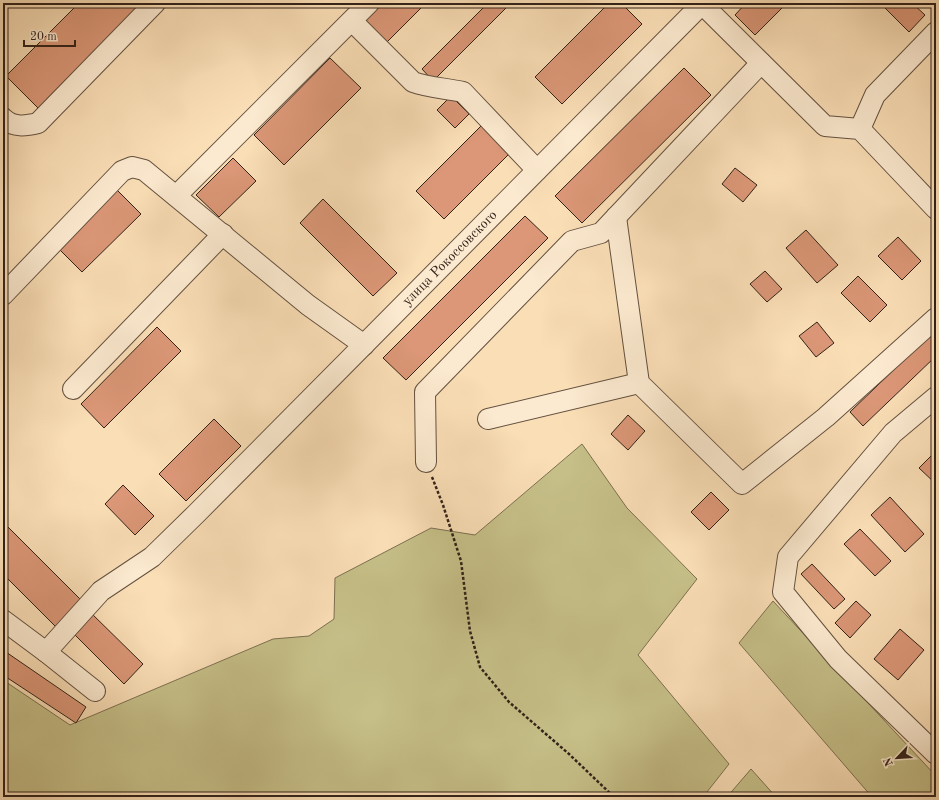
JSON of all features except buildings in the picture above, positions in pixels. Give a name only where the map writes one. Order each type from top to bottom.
[{"type":"street","points":[[3,118],[6,121],[23,127],[38,123],[155,3]]},
{"type":"street","points":[[176,196],[369,3]]},
{"type":"street","points":[[703,3],[825,126],[860,129],[936,209]]},
{"type":"street","name":"улица Рокоссовского","points":[[46,652],[101,590],[152,557],[197,513],[703,3]]},
{"type":"street","points":[[352,21],[413,82],[426,87],[463,92],[537,170]]},
{"type":"street","points":[[860,129],[875,95],[936,32]]},
{"type":"street","points":[[426,462],[425,392],[572,241],[601,233],[761,63]]},
{"type":"street","points":[[3,295],[122,171],[132,167],[144,170],[308,305],[364,345]]},
{"type":"street","points":[[616,217],[639,383],[742,484],[826,417],[936,318]]},
{"type":"street","points":[[73,389],[223,234]]},
{"type":"street","points":[[488,419],[639,383]]},
{"type":"street","points":[[936,396],[893,433],[788,557],[783,592],[838,659],[936,754]]},
{"type":"street","points":[[3,620],[95,691]]},
{"type":"path","points":[[426,462],[443,505],[461,562],[470,631],[480,668],[509,702],[614,797]]},
{"type":"shaded area","points":[[582,444],[627,508],[697,579],[638,655],[729,764],[703,797],[3,797],[3,680],[70,725],[273,639],[309,636],[334,619],[335,578],[431,528],[475,535]]},
{"type":"shaded area","points":[[773,601],[936,776],[936,797],[872,797],[739,643]]},
{"type":"shaded area","points":[[751,769],[776,797],[727,797]]}]
